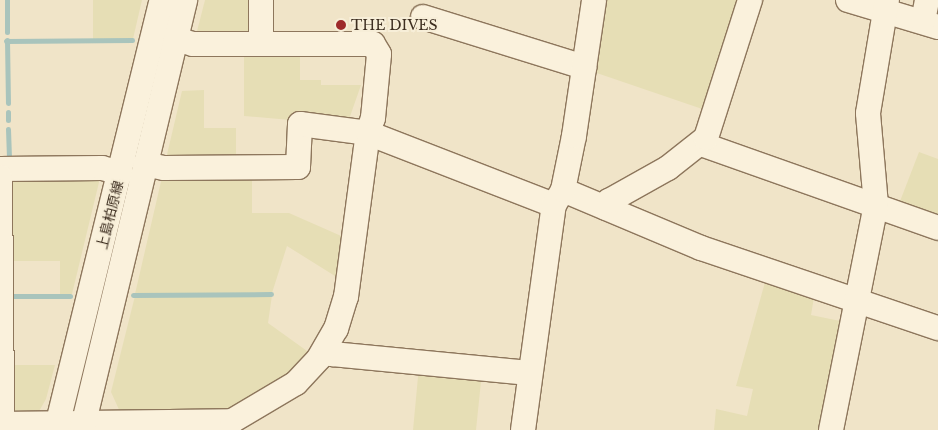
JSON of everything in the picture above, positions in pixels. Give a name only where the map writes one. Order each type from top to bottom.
[{"type":"street","name":"上島柏原線","points":[[56,426],[121,173],[162,0]]},
{"type":"street","name":"上島柏原線","points":[[83,426],[185,0]]},
{"type":"street","points":[[261,0],[261,44]]},
{"type":"street","points":[[523,430],[529,373],[558,198],[584,67],[594,0]]},
{"type":"street","points":[[606,208],[609,201],[653,178],[701,144],[710,129],[750,0]]},
{"type":"street","points":[[848,0],[886,5],[929,16]]},
{"type":"street","points":[[831,430],[876,205],[868,113],[886,5]]},
{"type":"street","points":[[423,17],[584,67]]},
{"type":"street","points":[[0,177],[1,426],[232,426],[296,383],[324,349],[336,329],[346,297],[368,133],[373,118],[379,54],[373,44],[194,44],[175,39]]},
{"type":"street","points":[[145,164],[164,168],[298,166],[300,124],[368,133],[558,198],[606,208],[701,248],[938,328]]},
{"type":"street","points":[[701,144],[938,228]]},
{"type":"street","points":[[0,169],[102,168],[121,173]]},
{"type":"street","points":[[324,349],[332,354],[529,373]]},
{"type":"shaded area","points":[[93,0],[142,0],[133,39],[93,39]]},
{"type":"shaded area","points":[[205,0],[256,0],[256,39],[195,39]]},
{"type":"shaded area","points":[[599,0],[744,0],[711,112],[588,70]]},
{"type":"shaded area","points":[[244,48],[300,48],[300,80],[321,80],[321,85],[361,85],[347,125],[244,116]]},
{"type":"shaded area","points":[[204,90],[204,128],[236,128],[236,163],[165,163],[182,91]]},
{"type":"shaded area","points":[[919,152],[938,159],[938,224],[897,209]]},
{"type":"shaded area","points":[[252,172],[252,213],[289,213],[348,239],[343,281],[287,246],[272,293],[135,294],[163,173]]},
{"type":"shaded area","points":[[101,174],[72,294],[60,295],[60,261],[11,261],[10,175]]},
{"type":"shaded area","points":[[767,275],[815,291],[811,315],[845,322],[825,430],[714,430],[716,409],[747,416],[753,389],[736,386]]},
{"type":"shaded area","points":[[272,295],[268,323],[314,356],[237,413],[121,414],[111,392],[135,296]]},
{"type":"shaded area","points":[[12,365],[55,365],[46,399],[38,413],[16,413],[12,410]]},
{"type":"shaded area","points":[[419,366],[482,372],[476,430],[413,430]]},
{"type":"waterway","points":[[7,0],[7,32]]},
{"type":"waterway","points":[[7,40],[8,103]]},
{"type":"waterway","points":[[6,41],[132,40]]},
{"type":"waterway","points":[[8,112],[8,120]]},
{"type":"waterway","points":[[8,129],[9,161]]},
{"type":"waterway","points":[[133,295],[271,294]]},
{"type":"waterway","points":[[8,296],[70,296]]},
{"type":"place","name":"THE DIVES","points":[[341,25]]}]
